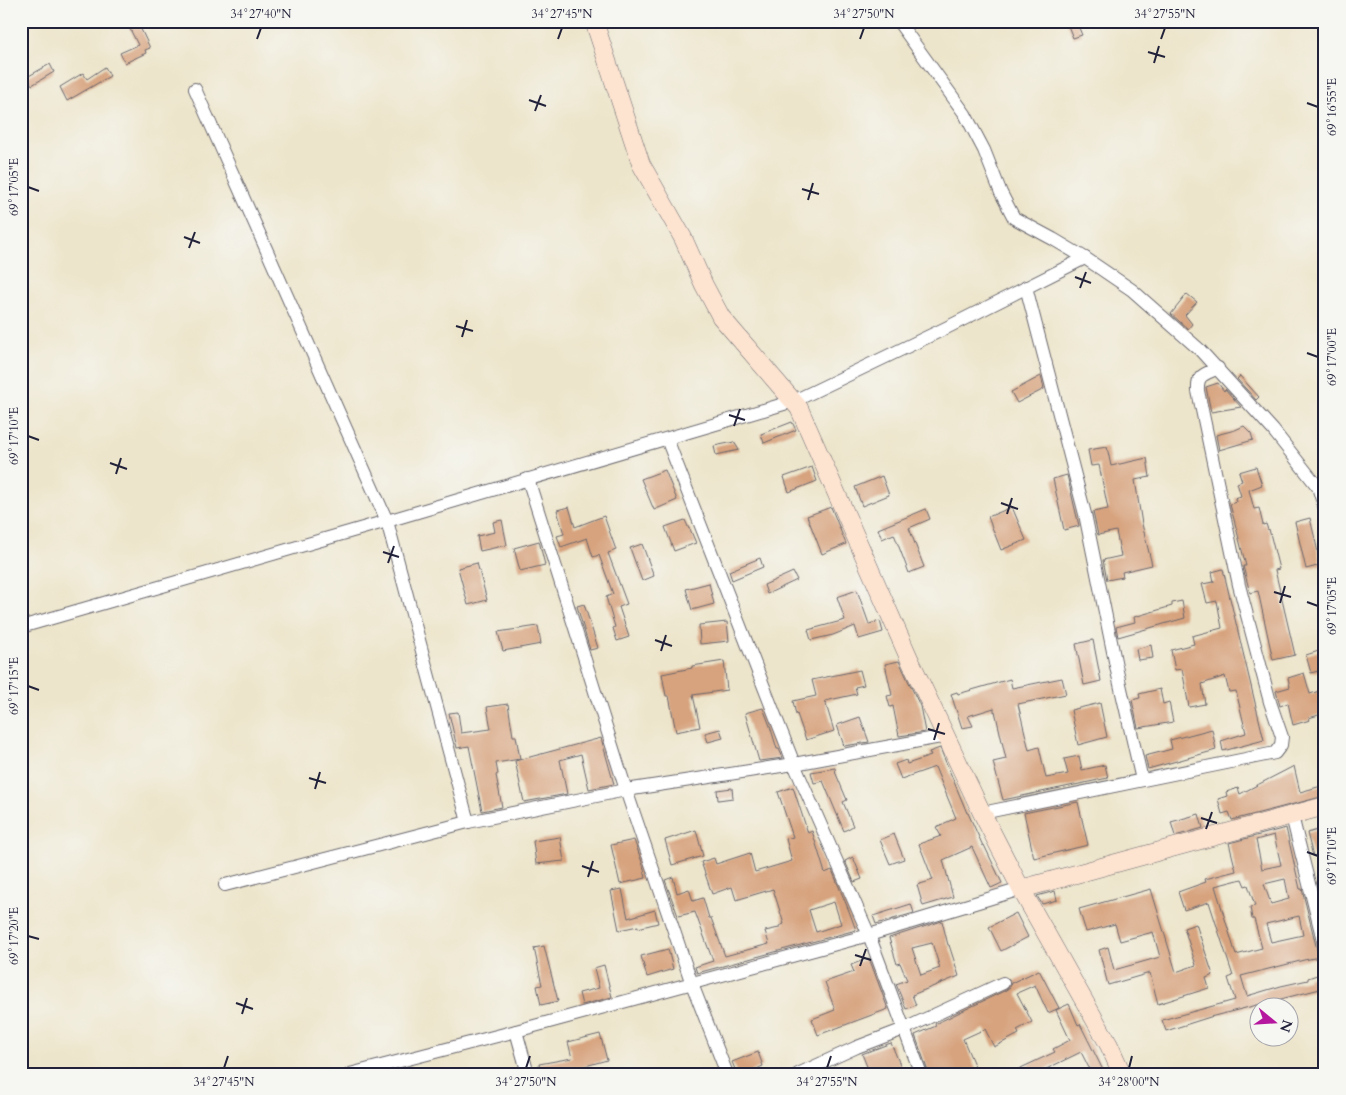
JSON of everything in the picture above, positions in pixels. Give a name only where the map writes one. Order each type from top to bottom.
[{"type":"street","points":[[594,21],[641,164],[683,238],[721,317],[800,408],[906,649],[982,813],[1021,889],[1109,1045],[1122,1074]]},
{"type":"street","points":[[898,21],[965,114],[984,150],[1001,193],[1014,218],[1085,258],[1132,290],[1200,350],[1273,430],[1318,487],[1325,509]]},
{"type":"street","points":[[195,89],[387,521],[468,822]]},
{"type":"street","points":[[21,627],[794,401],[1085,258]]},
{"type":"street","points":[[1026,287],[1085,514],[1117,671],[1142,780]]},
{"type":"street","points":[[982,813],[1274,753],[1281,745],[1282,737],[1270,702],[1240,585],[1198,391],[1199,378],[1218,368]]},
{"type":"street","points":[[667,439],[794,764],[869,935],[921,1074]]},
{"type":"street","points":[[528,479],[626,790],[692,984],[727,1074]]},
{"type":"street","points":[[225,885],[468,822],[626,790],[794,764],[946,736]]},
{"type":"street","points":[[350,1074],[692,984],[869,935],[1021,889],[1325,806]]},
{"type":"street","points":[[1292,816],[1325,948]]},
{"type":"street","points":[[798,1074],[857,1046],[904,1029],[1003,983]]},
{"type":"street","points":[[516,1031],[528,1074]]},
{"type":"building","points":[[126,21],[137,21],[150,48],[145,50],[146,53],[125,63],[120,53],[138,45]]},
{"type":"building","points":[[1066,21],[1076,21],[1082,35],[1073,38]]},
{"type":"building","points":[[50,64],[54,72],[32,85],[27,77]]},
{"type":"building","points":[[105,67],[110,76],[67,101],[60,87],[83,73],[87,79]]},
{"type":"building","points":[[1187,294],[1197,302],[1185,315],[1192,324],[1188,329],[1171,314]]},
{"type":"building","points":[[1041,376],[1044,389],[1017,403],[1011,392]]},
{"type":"building","points":[[1240,376],[1259,397],[1256,400],[1237,379]]},
{"type":"building","points":[[1218,383],[1241,407],[1211,412],[1206,387]]},
{"type":"building","points":[[792,422],[796,430],[764,443],[761,434]]},
{"type":"building","points":[[1244,426],[1251,433],[1253,440],[1219,450],[1216,435]]},
{"type":"building","points":[[734,442],[739,450],[716,455],[714,446]]},
{"type":"building","points":[[1107,447],[1111,466],[1147,458],[1150,477],[1135,480],[1142,524],[1152,565],[1122,572],[1123,577],[1107,580],[1103,560],[1121,556],[1116,531],[1098,535],[1093,512],[1108,509],[1099,465],[1091,466],[1088,450]]},
{"type":"building","points":[[812,467],[817,481],[789,492],[784,477]]},
{"type":"building","points":[[1256,467],[1262,485],[1249,490],[1254,509],[1259,508],[1263,525],[1266,524],[1269,529],[1279,569],[1275,570],[1295,655],[1273,660],[1258,591],[1250,593],[1243,566],[1246,566],[1230,504],[1236,502],[1235,498],[1241,496],[1237,483],[1242,481],[1239,472]]},
{"type":"building","points":[[665,470],[677,500],[654,510],[641,479]]},
{"type":"building","points":[[1067,475],[1079,526],[1064,530],[1053,479]]},
{"type":"building","points":[[882,476],[889,495],[862,506],[855,487]]},
{"type":"building","points":[[569,507],[575,527],[604,516],[616,550],[608,553],[627,604],[619,607],[629,637],[617,641],[606,597],[613,594],[599,555],[593,557],[587,538],[561,547],[557,536],[564,534],[557,510]]},
{"type":"building","points":[[831,507],[846,544],[822,554],[807,516]]},
{"type":"building","points":[[1012,507],[1026,540],[1001,550],[988,517]]},
{"type":"building","points":[[926,509],[930,519],[909,528],[924,567],[909,573],[894,534],[882,539],[878,529]]},
{"type":"building","points":[[1310,518],[1321,565],[1306,569],[1295,522]]},
{"type":"building","points":[[502,520],[507,545],[480,551],[477,536],[495,532],[493,522]]},
{"type":"building","points":[[685,520],[696,543],[674,551],[665,527]]},
{"type":"building","points":[[539,541],[545,565],[520,571],[514,548]]},
{"type":"building","points":[[642,544],[654,576],[642,581],[630,548]]},
{"type":"building","points":[[760,558],[763,567],[732,580],[729,571]]},
{"type":"building","points":[[477,563],[487,600],[468,605],[458,568]]},
{"type":"building","points":[[1223,569],[1264,740],[1223,751],[1221,741],[1246,733],[1236,691],[1229,692],[1225,676],[1202,684],[1205,704],[1189,707],[1182,669],[1175,670],[1171,650],[1194,644],[1192,636],[1222,628],[1217,601],[1207,603],[1202,584],[1214,582],[1212,572]]},
{"type":"building","points":[[793,572],[797,580],[767,594],[764,585]]},
{"type":"building","points":[[709,583],[714,604],[692,610],[686,589]]},
{"type":"building","points":[[857,590],[869,624],[880,621],[883,632],[859,639],[855,626],[833,635],[811,640],[808,630],[845,620],[837,597]]},
{"type":"building","points":[[1182,601],[1185,618],[1118,637],[1116,627],[1135,622],[1134,617],[1172,606],[1172,603]]},
{"type":"building","points":[[584,604],[598,648],[590,650],[577,606]]},
{"type":"building","points":[[727,622],[729,641],[700,644],[699,625]]},
{"type":"building","points":[[538,626],[541,644],[503,651],[498,632]]},
{"type":"building","points":[[1093,640],[1101,681],[1084,685],[1076,644]]},
{"type":"building","points":[[1151,645],[1153,658],[1138,660],[1136,649]]},
{"type":"building","points":[[1325,649],[1325,669],[1311,673],[1306,655]]},
{"type":"building","points":[[724,661],[727,690],[693,695],[700,727],[676,732],[669,696],[666,696],[662,674],[692,668],[692,666]]},
{"type":"building","points":[[899,661],[920,706],[925,732],[899,736],[893,706],[890,707],[887,696],[892,695],[885,664]]},
{"type":"building","points":[[860,670],[864,685],[855,687],[857,694],[825,701],[834,731],[806,740],[796,715],[793,701],[816,696],[812,680]]},
{"type":"building","points":[[1304,673],[1310,694],[1325,689],[1325,713],[1293,725],[1288,703],[1280,706],[1276,691],[1290,687],[1288,678]]},
{"type":"building","points":[[1062,678],[1066,694],[1018,704],[1029,750],[1039,747],[1046,778],[1068,774],[1064,759],[1079,756],[1082,770],[1105,765],[1108,778],[1003,800],[993,762],[1006,759],[994,708],[968,716],[973,726],[962,728],[951,694],[957,692],[958,694],[1010,679],[1012,688]]},
{"type":"building","points":[[1160,689],[1163,704],[1169,702],[1173,722],[1138,728],[1132,700],[1140,698],[1139,694]]},
{"type":"building","points":[[1100,703],[1107,737],[1078,745],[1071,710]]},
{"type":"building","points":[[508,704],[513,736],[516,736],[520,759],[496,763],[498,774],[496,775],[502,807],[482,811],[469,746],[457,748],[449,713],[458,712],[461,733],[491,729],[487,707]]},
{"type":"building","points":[[763,708],[777,749],[779,749],[783,758],[759,761],[745,713]]},
{"type":"building","points":[[860,717],[869,742],[844,746],[837,725]]},
{"type":"building","points":[[720,729],[723,738],[708,742],[705,733]]},
{"type":"building","points":[[1212,729],[1216,750],[1148,769],[1145,756],[1172,749],[1170,740]]},
{"type":"building","points":[[601,738],[614,784],[589,789],[581,754],[560,760],[567,794],[524,802],[515,761]]},
{"type":"building","points":[[940,748],[967,813],[1002,883],[991,888],[972,847],[943,860],[953,897],[923,906],[917,885],[933,880],[919,844],[941,836],[936,827],[956,818],[935,767],[901,779],[895,764],[906,760],[907,764],[931,756],[929,752]]},
{"type":"building","points":[[1294,766],[1300,792],[1325,785],[1325,796],[1232,820],[1229,812],[1222,814],[1218,799],[1227,796],[1226,792],[1238,788],[1240,794]]},
{"type":"building","points":[[835,768],[847,800],[843,802],[853,826],[844,831],[823,781],[814,783],[811,772]]},
{"type":"building","points":[[793,787],[808,833],[812,831],[825,873],[832,870],[856,930],[697,973],[695,967],[713,961],[695,912],[678,916],[665,880],[673,877],[677,893],[689,889],[693,901],[703,898],[725,956],[769,944],[765,931],[779,928],[779,926],[784,924],[773,889],[736,900],[732,887],[712,894],[701,862],[714,858],[716,864],[750,853],[755,872],[792,861],[786,839],[793,837],[778,792]],"holes":[[[834,902],[841,924],[816,932],[809,910]]]},
{"type":"building","points":[[732,788],[733,798],[718,800],[717,790]]},
{"type":"building","points":[[1078,802],[1088,845],[1034,858],[1024,813]]},
{"type":"building","points":[[1199,814],[1203,828],[1175,836],[1171,822]]},
{"type":"building","points":[[1286,828],[1317,950],[1325,956],[1241,976],[1247,996],[1308,980],[1308,978],[1320,974],[1324,988],[1285,998],[1248,998],[1248,1007],[1166,1031],[1162,1020],[1235,1000],[1228,978],[1233,976],[1209,902],[1184,910],[1178,892],[1206,882],[1205,879],[1236,871],[1229,843]],"holes":[[[1274,835],[1281,865],[1262,869],[1256,840]],[[1242,879],[1245,886],[1248,885],[1255,906],[1250,907],[1262,948],[1236,955],[1215,886]],[[1285,879],[1289,899],[1271,904],[1264,884]],[[1299,916],[1303,935],[1271,942],[1266,924]]]},
{"type":"building","points":[[1325,828],[1325,853],[1313,856],[1307,833]]},
{"type":"building","points":[[696,830],[703,856],[672,865],[665,840]]},
{"type":"building","points":[[894,834],[904,859],[890,864],[880,840]]},
{"type":"building","points":[[560,837],[564,861],[536,864],[533,841]]},
{"type":"building","points":[[634,840],[646,878],[620,884],[611,845]]},
{"type":"building","points":[[853,857],[862,879],[854,882],[845,861]]},
{"type":"building","points":[[1325,882],[1325,914],[1317,884]]},
{"type":"building","points":[[622,889],[628,918],[655,910],[658,923],[619,930],[611,891]]},
{"type":"building","points":[[1151,889],[1176,972],[1196,965],[1184,928],[1196,924],[1213,975],[1206,978],[1209,988],[1158,1004],[1150,973],[1108,985],[1099,950],[1108,947],[1114,970],[1160,957],[1153,932],[1120,941],[1115,924],[1086,932],[1079,909]]},
{"type":"building","points":[[1055,891],[1057,900],[1042,904],[1037,896]]},
{"type":"building","points":[[911,904],[914,913],[876,924],[873,916]]},
{"type":"building","points":[[1016,913],[1028,937],[1001,951],[989,927]]},
{"type":"building","points":[[942,921],[959,976],[912,995],[916,1005],[906,1009],[896,984],[907,980],[900,963],[897,964],[889,938]],"holes":[[[932,943],[940,968],[921,975],[912,948]]]},
{"type":"building","points":[[544,946],[558,1001],[541,1005],[537,986],[542,985],[534,948]]},
{"type":"building","points":[[668,949],[673,969],[647,977],[641,956]]},
{"type":"building","points":[[869,958],[888,1009],[818,1035],[812,1019],[835,1010],[825,982],[854,972],[851,965]]},
{"type":"building","points":[[604,965],[612,997],[582,1005],[579,993],[599,988],[594,968]]},
{"type":"building","points":[[1039,970],[1059,1008],[1048,1013],[1035,985],[1017,993],[1032,1022],[1017,1030],[1019,1034],[994,1047],[985,1029],[963,1039],[978,1074],[929,1074],[915,1035],[1006,990],[1010,987],[1011,983]]},
{"type":"building","points":[[1069,1004],[1078,1025],[1080,1024],[1105,1074],[1092,1074],[1081,1052],[1036,1074],[1008,1074],[1055,1052],[1053,1049],[1070,1040],[1056,1010]]},
{"type":"building","points":[[600,1034],[607,1060],[554,1074],[541,1074],[539,1064],[572,1058],[568,1042]]},
{"type":"building","points":[[891,1043],[904,1074],[870,1074],[862,1054]]},
{"type":"building","points":[[758,1052],[763,1066],[746,1074],[737,1074],[732,1062]]}]
